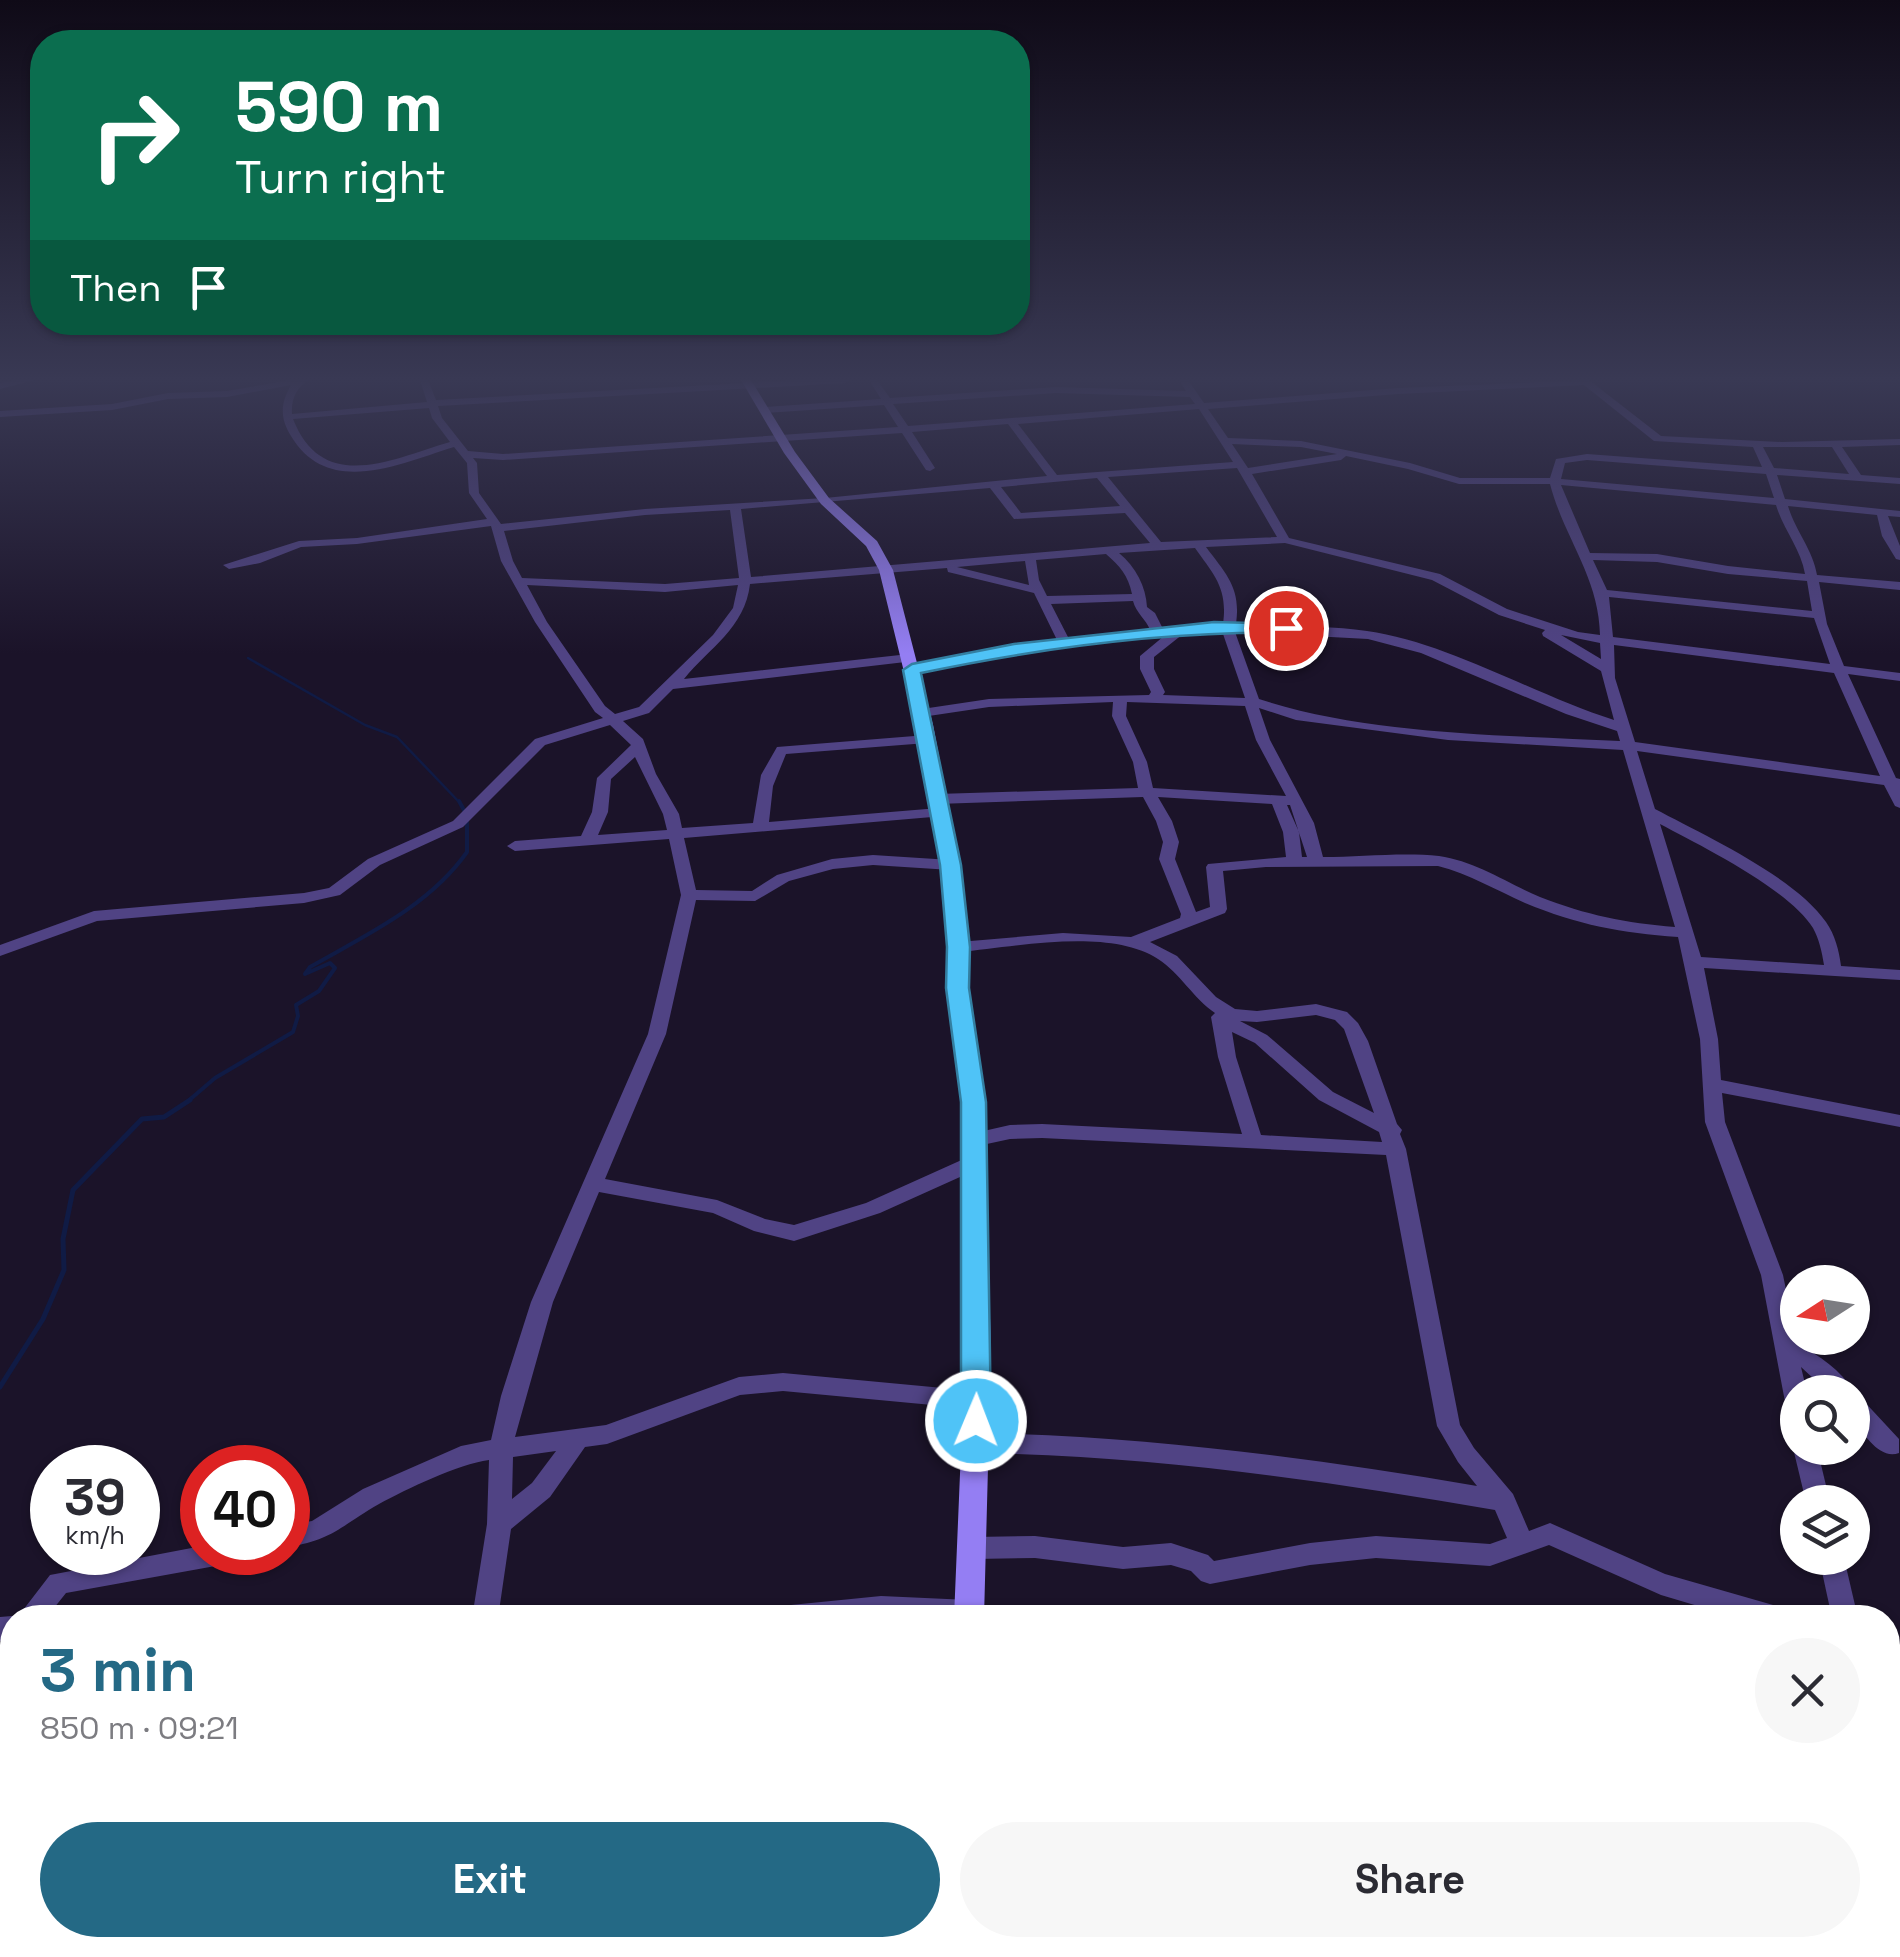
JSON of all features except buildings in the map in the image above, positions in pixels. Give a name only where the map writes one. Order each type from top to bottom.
[{"type":"street","points":[[473,471],[474,492],[496,525],[518,581],[564,658],[609,719],[634,735],[649,774],[672,814],[689,895],[657,1034],[542,1302],[501,1448],[499,1524],[487,1605]]},
{"type":"street","points":[[804,471],[825,501],[872,544],[886,570],[922,713],[951,865],[958,988],[973,1102],[978,1354],[970,1605]]},
{"type":"street","points":[[1049,471],[1054,478]]},
{"type":"street","points":[[229,564],[256,560],[298,544],[1054,478],[1174,471]]},
{"type":"street","points":[[1243,471],[1284,540]]},
{"type":"street","points":[[1422,471],[1458,480],[1555,481],[1900,514]]},
{"type":"street","points":[[1557,471],[1555,481],[1602,593],[1608,669],[1694,962],[1710,1039],[1716,1122],[1772,1275],[1780,1312]]},
{"type":"street","points":[[1770,471],[1813,577],[1819,614],[1900,803]]},
{"type":"street","points":[[1774,471],[1900,481]]},
{"type":"street","points":[[1853,471],[1858,479]]},
{"type":"street","points":[[1100,475],[1158,546]]},
{"type":"street","points":[[993,484],[1019,517],[1129,509]]},
{"type":"street","points":[[0,951],[94,916],[334,892],[374,862],[458,824],[540,742],[650,707],[730,626],[738,613],[746,581],[742,565],[746,544],[735,505]]},
{"type":"street","points":[[1882,513],[1888,538],[1900,556]]},
{"type":"street","points":[[518,581],[653,589],[1158,546],[1284,540],[1436,577],[1530,622],[1608,669]]},
{"type":"street","points":[[1198,544],[1226,582],[1232,606],[1228,626],[1236,662],[1252,694],[1250,702],[1286,800],[1296,862]]},
{"type":"street","points":[[1108,550],[1124,564],[1141,597],[1142,608],[1151,616],[1158,633]]},
{"type":"street","points":[[1586,556],[1657,558],[1728,570],[1900,586]]},
{"type":"street","points":[[1030,557],[1030,570],[1065,643]]},
{"type":"street","points":[[938,565],[1042,596],[1141,597]]},
{"type":"street","points":[[1602,593],[1819,614]]},
{"type":"street","points":[[1530,622],[1606,640],[1900,676]]},
{"type":"street","points":[[674,684],[910,664],[1228,626],[1368,635],[1426,650],[1625,737]]},
{"type":"street","points":[[1152,700],[1158,692],[1147,669],[1148,656],[1179,631]]},
{"type":"street","points":[[922,713],[990,703],[1120,698],[1250,702],[1296,716],[1448,736],[1625,737],[1895,784]]},
{"type":"street","points":[[1120,698],[1119,716],[1140,762],[1144,785],[1152,792],[1169,836],[1166,859],[1188,920]]},
{"type":"street","points":[[761,825],[760,807],[775,758],[782,750],[927,739]]},
{"type":"street","points":[[587,842],[600,812],[604,778],[639,746]]},
{"type":"street","points":[[515,846],[677,835],[938,806],[1152,792],[1286,800],[1306,821],[1316,862]]},
{"type":"street","points":[[1647,812],[1725,854],[1808,912],[1821,928],[1833,971]]},
{"type":"street","points":[[689,895],[714,892],[755,896],[783,878],[832,864],[873,860],[951,865]]},
{"type":"street","points":[[958,947],[1087,938],[1138,941],[1216,912],[1220,906],[1214,867],[1296,862],[1449,863],[1584,918],[1616,927],[1686,933]]},
{"type":"street","points":[[1138,941],[1168,958],[1217,1013],[1261,1040],[1336,1102],[1394,1140]]},
{"type":"street","points":[[1694,962],[1900,974]]},
{"type":"street","points":[[1217,1013],[1248,1019],[1323,1010],[1338,1014],[1356,1034],[1394,1140],[1449,1426],[1466,1455],[1504,1501],[1522,1542]]},
{"type":"street","points":[[1217,1013],[1254,1144]]},
{"type":"street","points":[[1713,1085],[1900,1120]]},
{"type":"street","points":[[973,1140],[1010,1132],[1042,1131],[1254,1144],[1394,1140]]},
{"type":"street","points":[[595,1184],[717,1206],[771,1230],[794,1234],[873,1208],[973,1163]]},
{"type":"street","points":[[1798,1355],[1826,1375]]},
{"type":"street","points":[[310,1532],[372,1496],[469,1454],[576,1441],[758,1383],[975,1400]]},
{"type":"street","points":[[1870,1423],[1891,1446]]},
{"type":"street","points":[[499,1524],[541,1490],[576,1441]]},
{"type":"street","points":[[977,1443],[1106,1445],[1276,1462],[1504,1501]]},
{"type":"street","points":[[974,1548],[1035,1547],[1123,1558],[1172,1554],[1199,1563],[1210,1573],[1376,1548],[1490,1555],[1537,1536],[1555,1535],[1661,1584],[1736,1605]]},
{"type":"street","points":[[41,1605],[60,1583],[180,1561]]},
{"type":"street","points":[[1836,1575],[1842,1605]]},
{"type":"waterway","points":[[248,658],[365,725],[397,737],[460,803]]},
{"type":"waterway","points":[[459,801],[465,812]]},
{"type":"waterway","points":[[187,1102],[215,1078],[293,1032],[298,1016],[296,1005],[319,991],[335,968],[330,963],[305,974],[310,967],[395,918],[434,888],[467,852],[467,821]]},
{"type":"waterway","points":[[0,1387],[43,1319],[64,1270],[63,1239],[73,1190],[142,1119],[164,1117],[187,1102]]},
{"type":"route","points":[[976,1421],[973,1102],[958,988],[951,865],[912,670],[1014,649],[1214,627],[1286,628]]}]
